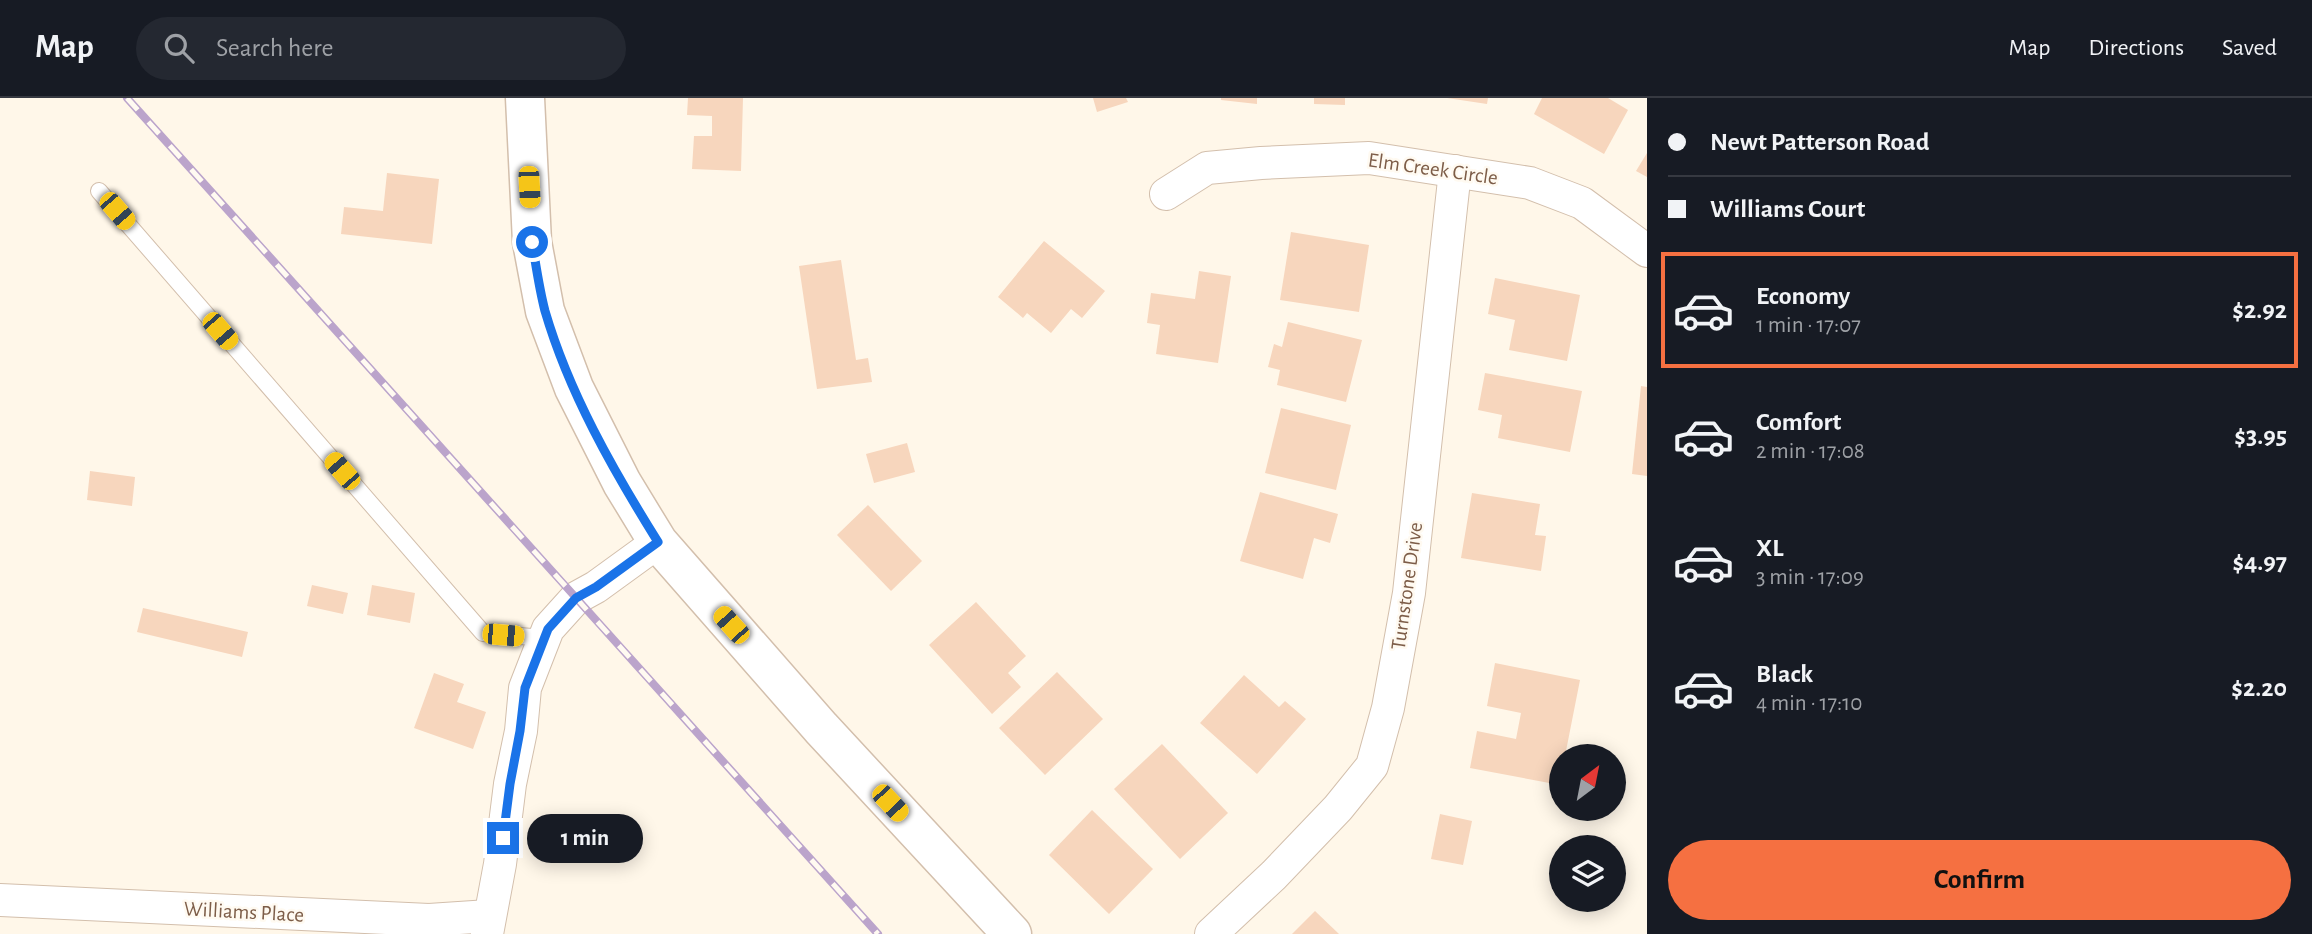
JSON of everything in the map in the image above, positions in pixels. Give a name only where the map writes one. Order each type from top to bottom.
[{"type":"street","points":[[525,98],[532,242],[545,311],[574,388],[622,483],[658,542],[821,728],[1012,934]]},
{"type":"street","name":"Elm Creek Circle","points":[[1166,194],[1207,168],[1369,158],[1531,183],[1582,203],[1647,251]]},
{"type":"street","name":"Turnstone Drive","points":[[1211,934],[1274,875],[1338,808],[1371,766],[1388,708],[1409,593],[1455,171]]},
{"type":"street","points":[[488,925],[500,864],[525,688],[544,638],[548,629],[576,598],[596,587],[658,542]]},
{"type":"street","name":"Williams Place","points":[[0,900],[488,925]]},
{"type":"lane","points":[[99,191],[483,633],[544,638]]},
{"type":"building","points":[[688,98],[743,98],[741,171],[692,169],[694,136],[712,136],[712,116],[687,115]]},
{"type":"building","points":[[1093,98],[1126,98],[1128,102],[1097,112]]},
{"type":"building","points":[[1257,98],[1257,104],[1221,100]]},
{"type":"building","points":[[1314,98],[1345,98],[1345,105],[1314,104]]},
{"type":"building","points":[[1447,98],[1488,98],[1487,104]]},
{"type":"building","points":[[1542,98],[1608,98],[1628,110],[1604,154],[1534,114]]},
{"type":"building","points":[[1647,153],[1647,177],[1636,171]]},
{"type":"building","points":[[387,173],[439,179],[432,244],[341,234],[344,207],[383,211]]},
{"type":"building","points":[[1291,232],[1369,245],[1359,312],[1280,300]]},
{"type":"building","points":[[1044,241],[1105,291],[1082,318],[1071,309],[1051,333],[1027,313],[1023,318],[998,297]]},
{"type":"building","points":[[841,260],[856,360],[868,358],[872,382],[817,389],[799,266]]},
{"type":"building","points":[[1199,271],[1231,276],[1218,363],[1156,354],[1160,325],[1147,323],[1151,293],[1195,299]]},
{"type":"building","points":[[1495,278],[1580,295],[1567,361],[1509,350],[1515,320],[1488,314]]},
{"type":"building","points":[[1288,322],[1362,340],[1346,402],[1277,385],[1280,370],[1268,367],[1274,344],[1282,347]]},
{"type":"building","points":[[1485,373],[1582,391],[1570,452],[1498,438],[1502,415],[1478,410]]},
{"type":"building","points":[[1641,386],[1647,387],[1647,476],[1632,474]]},
{"type":"building","points":[[1281,408],[1351,425],[1336,490],[1265,473]]},
{"type":"building","points":[[907,443],[915,472],[874,483],[866,454]]},
{"type":"building","points":[[90,471],[135,477],[132,506],[87,500]]},
{"type":"building","points":[[1260,492],[1338,514],[1330,543],[1314,538],[1303,579],[1240,561]]},
{"type":"building","points":[[1472,493],[1540,504],[1535,535],[1546,536],[1541,571],[1461,558]]},
{"type":"building","points":[[868,505],[922,561],[891,591],[837,535]]},
{"type":"building","points":[[312,585],[348,593],[343,614],[307,606]]},
{"type":"building","points":[[372,585],[415,593],[410,623],[367,615]]},
{"type":"building","points":[[976,602],[1026,656],[1008,673],[1021,687],[992,714],[929,645]]},
{"type":"building","points":[[143,608],[248,632],[242,657],[137,632]]},
{"type":"building","points":[[1495,663],[1580,680],[1567,744],[1549,744],[1549,783],[1470,768],[1477,731],[1516,739],[1521,713],[1487,706]]},
{"type":"building","points":[[1057,672],[1103,719],[1045,775],[999,728]]},
{"type":"building","points":[[434,673],[464,684],[457,702],[486,712],[473,749],[414,728]]},
{"type":"building","points":[[1244,675],[1279,707],[1285,701],[1306,719],[1257,774],[1200,723]]},
{"type":"building","points":[[1162,744],[1228,813],[1180,859],[1114,789]]},
{"type":"building","points":[[1092,810],[1153,869],[1109,914],[1049,855]]},
{"type":"building","points":[[1440,814],[1472,821],[1463,865],[1431,859]]},
{"type":"building","points":[[1315,911],[1339,934],[1292,934]]},
{"type":"railway","points":[[127,98],[878,934]]},
{"type":"route","points":[[503,838],[525,688],[548,629],[576,598],[596,587],[658,542],[622,483],[574,388],[545,311],[532,242]]}]
